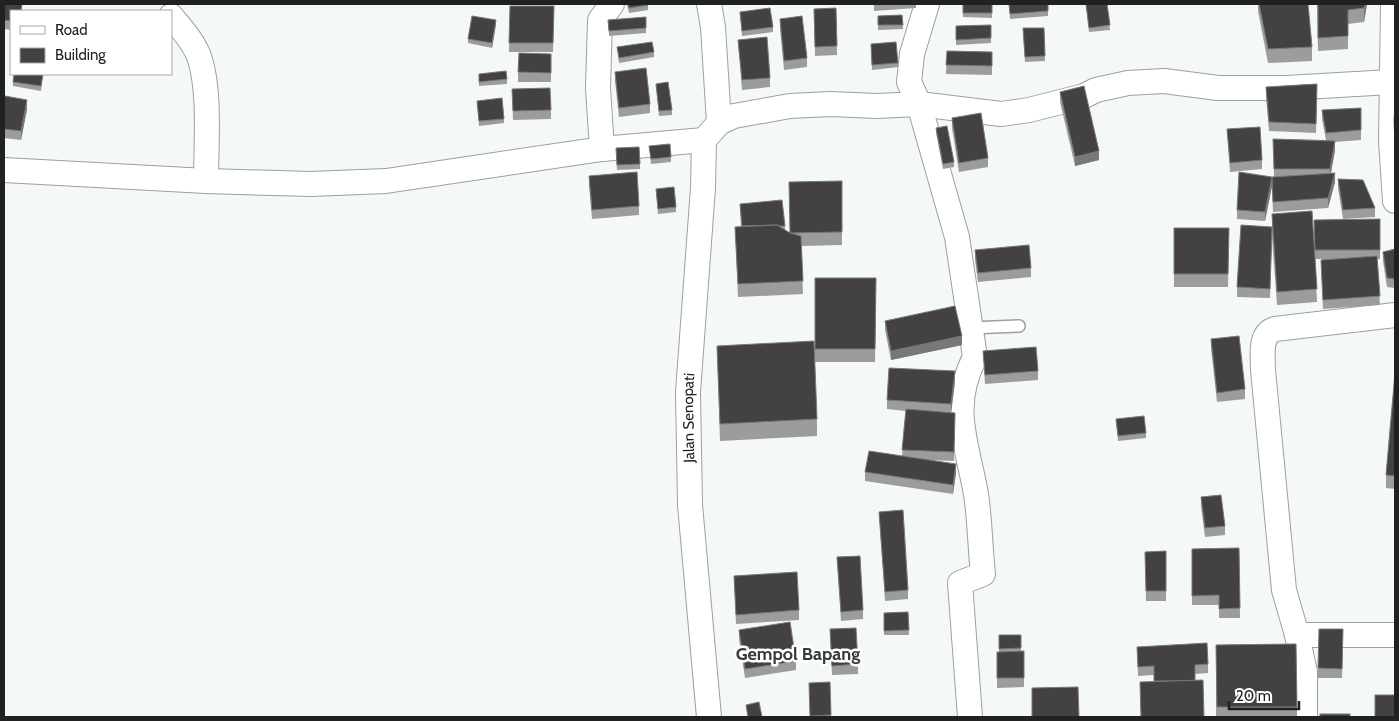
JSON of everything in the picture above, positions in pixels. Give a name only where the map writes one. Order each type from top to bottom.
[{"type":"street","points":[[602,149],[598,88],[600,20],[612,4]]},
{"type":"street","name":"Jalan Senopati","points":[[709,4],[712,132],[703,188],[688,392],[690,506],[709,717]]},
{"type":"street","points":[[927,4],[912,54],[909,82],[919,104],[957,237],[975,357],[966,374],[962,391],[961,422],[976,495],[982,574],[960,583],[969,717]]},
{"type":"street","points":[[1393,4],[1391,82],[1395,201]]},
{"type":"street","points":[[172,17],[198,54],[204,78],[206,181]]},
{"type":"street","points":[[4,170],[206,181],[311,184],[386,181],[712,132],[734,116],[790,106],[919,104],[1001,114],[1028,110],[1084,96],[1096,90],[1128,83],[1164,81],[1228,88],[1286,88],[1391,82]]},
{"type":"street","points":[[1305,717],[1305,672],[1284,590],[1262,370],[1265,336],[1268,331],[1275,329],[1395,315]]},
{"type":"street","points":[[1297,635],[1395,635]]},
{"type":"lane","points":[[970,328],[1020,326]]},
{"type":"building","points":[[4,4],[22,4],[21,10],[10,10],[10,21],[4,20]]},
{"type":"building","points":[[628,4],[648,4],[648,5],[629,8]]},
{"type":"building","points":[[963,4],[992,4],[992,13],[963,13]]},
{"type":"building","points":[[1009,4],[1048,4],[1048,11],[1010,14]]},
{"type":"building","points":[[1086,4],[1107,4],[1110,25],[1089,28]]},
{"type":"building","points":[[1259,4],[1308,4],[1312,47],[1268,49]]},
{"type":"building","points":[[1318,4],[1365,4],[1364,8],[1348,10],[1348,36],[1318,38]]},
{"type":"building","points":[[510,6],[554,6],[553,43],[509,43]]},
{"type":"building","points":[[770,8],[773,27],[742,31],[740,12]]},
{"type":"building","points":[[836,8],[837,46],[815,47],[814,9]]},
{"type":"building","points":[[902,15],[903,25],[878,25],[878,16]]},
{"type":"building","points":[[472,16],[496,20],[492,43],[468,39]]},
{"type":"building","points":[[802,16],[807,58],[784,61],[780,19]]},
{"type":"building","points":[[646,17],[646,28],[609,31],[608,20]]},
{"type":"building","points":[[991,25],[991,38],[956,40],[956,26]]},
{"type":"building","points":[[1023,28],[1044,28],[1045,56],[1025,57]]},
{"type":"building","points":[[767,37],[770,78],[742,80],[738,40]]},
{"type":"building","points":[[652,42],[654,52],[619,58],[617,47]]},
{"type":"building","points":[[896,42],[898,63],[872,65],[871,44]]},
{"type":"building","points":[[947,51],[992,52],[992,66],[946,65]]},
{"type":"building","points":[[519,53],[551,54],[551,73],[518,72]]},
{"type":"building","points":[[646,68],[650,104],[619,108],[615,72]]},
{"type":"building","points":[[506,71],[507,79],[479,82],[479,74]]},
{"type":"building","points":[[14,75],[43,75],[41,86],[13,82]]},
{"type":"building","points":[[668,82],[672,110],[659,111],[656,84]]},
{"type":"building","points":[[1317,84],[1316,124],[1269,122],[1266,87]]},
{"type":"building","points":[[1084,86],[1099,151],[1075,157],[1060,92]]},
{"type":"building","points":[[550,88],[551,110],[513,111],[512,89]]},
{"type":"building","points":[[5,96],[27,100],[21,131],[4,129]]},
{"type":"building","points":[[502,98],[504,119],[479,121],[477,101]]},
{"type":"building","points":[[1361,108],[1361,130],[1326,133],[1322,110]]},
{"type":"building","points":[[1395,109],[1395,146],[1394,120]]},
{"type":"building","points":[[981,113],[988,158],[959,163],[952,118]]},
{"type":"building","points":[[947,126],[954,162],[943,164],[936,128]]},
{"type":"building","points":[[1260,127],[1262,160],[1230,163],[1227,129]]},
{"type":"building","points":[[1273,139],[1335,141],[1330,169],[1274,169]]},
{"type":"building","points":[[670,144],[671,157],[651,159],[649,146]]},
{"type":"building","points":[[639,147],[640,164],[617,165],[616,148]]},
{"type":"building","points":[[637,172],[639,206],[592,210],[589,176]]},
{"type":"building","points":[[1239,172],[1272,177],[1265,212],[1237,210]]},
{"type":"building","points":[[1335,173],[1328,198],[1273,202],[1272,177]]},
{"type":"building","points":[[1338,179],[1363,180],[1375,208],[1343,210]]},
{"type":"building","points":[[842,181],[842,232],[790,233],[789,182]]},
{"type":"building","points":[[674,187],[676,207],[658,209],[656,189]]},
{"type":"building","points":[[782,200],[785,226],[742,226],[740,204]]},
{"type":"building","points":[[1312,211],[1317,289],[1277,292],[1272,214]]},
{"type":"building","points":[[1380,219],[1380,250],[1315,250],[1314,220]]},
{"type":"building","points":[[777,225],[790,233],[801,236],[803,281],[738,284],[735,227]]},
{"type":"building","points":[[1241,225],[1272,227],[1270,289],[1237,287]]},
{"type":"building","points":[[1174,228],[1229,228],[1228,274],[1174,274]]},
{"type":"building","points":[[1029,245],[1031,268],[978,273],[975,250]]},
{"type":"building","points":[[1395,249],[1395,279],[1387,278],[1383,252]]},
{"type":"building","points":[[1377,256],[1380,296],[1323,300],[1321,260]]},
{"type":"building","points":[[815,278],[876,278],[875,349],[815,349]]},
{"type":"building","points":[[955,306],[962,336],[891,351],[885,321]]},
{"type":"building","points":[[1239,336],[1245,389],[1217,393],[1211,339]]},
{"type":"building","points":[[814,341],[817,419],[720,424],[717,346]]},
{"type":"building","points":[[1036,347],[1038,371],[985,375],[983,351]]},
{"type":"building","points":[[889,368],[955,371],[951,404],[887,400]]},
{"type":"building","points":[[1395,373],[1395,476],[1386,475]]},
{"type":"building","points":[[906,409],[955,413],[954,452],[902,450]]},
{"type":"building","points":[[1144,416],[1146,433],[1118,436],[1116,419]]},
{"type":"building","points":[[869,451],[956,464],[953,485],[865,472]]},
{"type":"building","points":[[1221,495],[1225,526],[1205,528],[1201,497]]},
{"type":"building","points":[[903,510],[908,590],[885,592],[879,512]]},
{"type":"building","points":[[1239,548],[1240,608],[1219,609],[1219,595],[1192,596],[1192,549]]},
{"type":"building","points":[[1166,551],[1166,591],[1146,591],[1145,552]]},
{"type":"building","points":[[860,556],[863,610],[841,612],[837,557]]},
{"type":"building","points":[[797,572],[799,610],[736,615],[734,576]]},
{"type":"building","points":[[908,612],[909,630],[884,631],[884,613]]},
{"type":"building","points":[[790,622],[796,661],[745,669],[739,630]]},
{"type":"building","points":[[856,628],[858,664],[832,666],[830,629]]},
{"type":"building","points":[[1319,629],[1343,629],[1342,669],[1318,668]]},
{"type":"building","points":[[999,635],[1021,635],[1021,648],[999,649]]},
{"type":"building","points":[[1207,643],[1208,664],[1195,665],[1195,681],[1154,681],[1154,666],[1138,667],[1137,647]]},
{"type":"building","points":[[1296,644],[1297,707],[1217,707],[1216,645]]},
{"type":"building","points":[[1024,651],[1024,678],[997,678],[997,652]]},
{"type":"building","points":[[1203,680],[1204,717],[1141,717],[1140,682]]},
{"type":"building","points":[[830,682],[831,715],[810,716],[809,683]]},
{"type":"building","points":[[1078,687],[1079,717],[1032,717],[1032,688]]},
{"type":"building","points":[[1375,695],[1395,695],[1395,717],[1375,717]]},
{"type":"building","points":[[759,702],[762,717],[748,717],[746,705]]},
{"type":"building","points":[[1320,714],[1350,714],[1350,717],[1320,717]]},
{"type":"district","name":"Gempol Bapang","points":[[798,654]]}]
